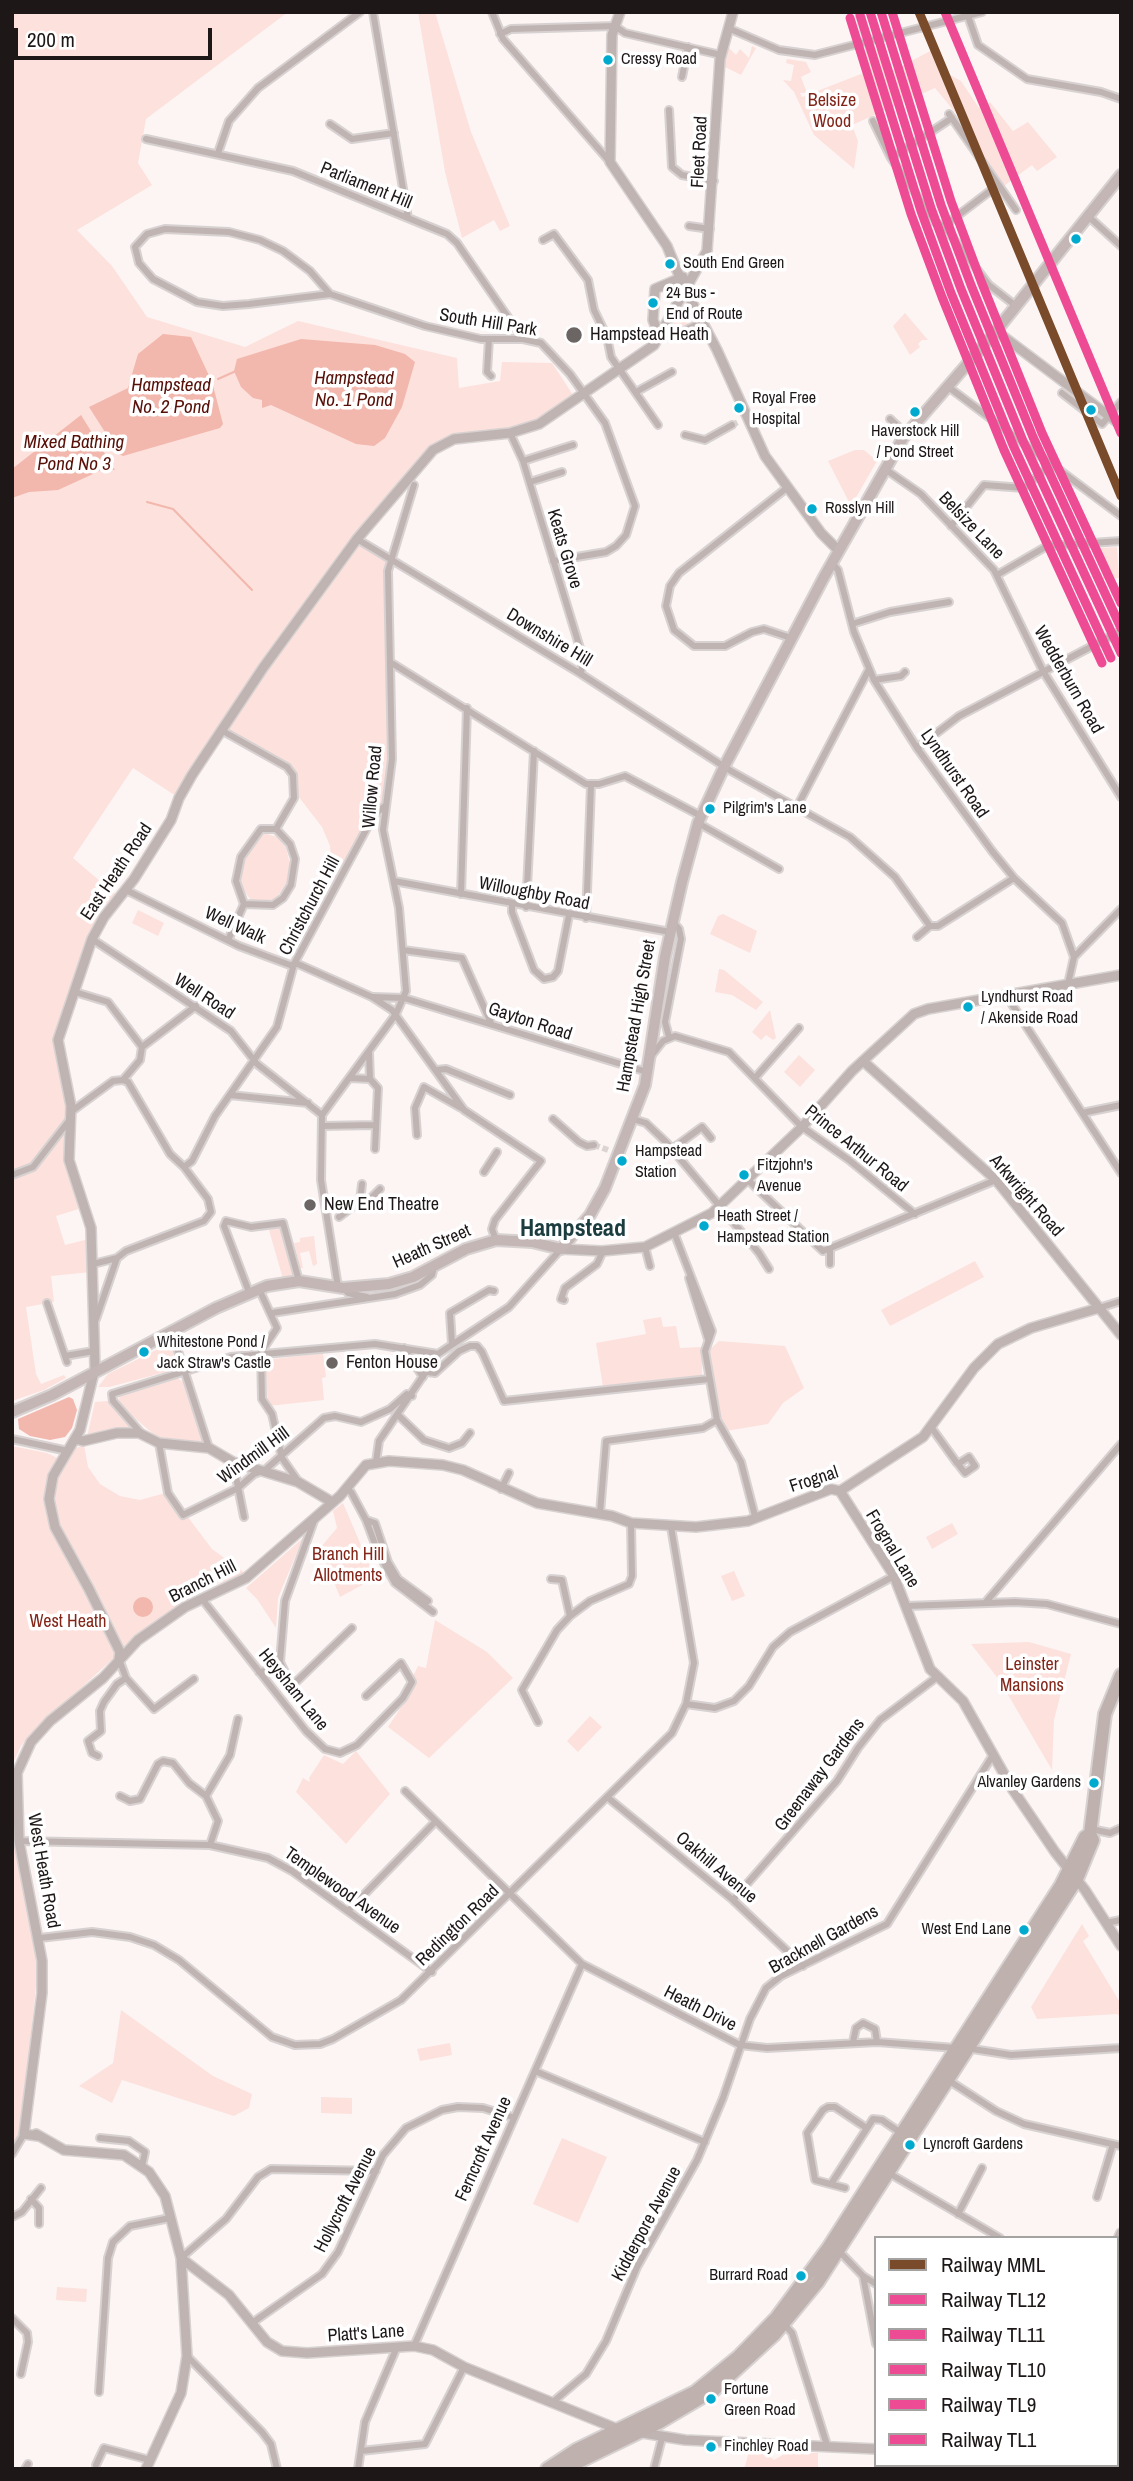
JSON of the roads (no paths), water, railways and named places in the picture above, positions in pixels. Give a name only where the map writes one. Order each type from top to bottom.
[{"type":"highway","points":[[564,2469],[708,2395],[744,2365],[834,2248],[1093,1840],[1091,1831],[1105,1714],[1121,1675]]},
{"type":"highway","points":[[905,2136],[947,2080],[961,2048]]},
{"type":"highway","points":[[547,2469],[576,2450],[695,2392],[780,2321]]},
{"type":"main road","points":[[699,819],[724,766],[838,550],[905,436],[996,331],[1120,179]]},
{"type":"main road","name":"Hampstead High Street","points":[[561,1249],[597,1203],[613,1151],[633,1119],[647,1072],[672,927],[699,819]]},
{"type":"main road","name":"Heath Street","points":[[12,1412],[254,1291],[299,1281],[340,1288],[389,1284],[434,1268],[466,1249],[496,1240],[532,1241],[561,1249]]},
{"type":"street","points":[[218,153],[223,131],[229,121],[258,88],[360,12]]},
{"type":"street","points":[[373,12],[408,218]]},
{"type":"street","points":[[492,12],[499,34],[605,149],[610,162],[655,226],[704,323],[739,421],[821,534],[838,550]]},
{"type":"street","points":[[605,149],[612,38],[620,12]]},
{"type":"street","name":"Fleet Road","points":[[685,290],[707,251],[721,55],[733,12]]},
{"type":"street","points":[[859,12],[871,51]]},
{"type":"street","points":[[727,31],[779,50],[804,55],[835,52],[982,12]]},
{"type":"street","points":[[968,16],[978,45],[1027,79],[1101,92],[1121,99]]},
{"type":"street","points":[[499,34],[512,29],[615,26],[625,33],[721,55]]},
{"type":"street","points":[[682,77],[688,47]]},
{"type":"street","points":[[669,110],[672,167],[682,175],[714,181]]},
{"type":"street","points":[[891,158],[951,116],[1016,210]]},
{"type":"street","points":[[873,121],[891,158],[929,214],[938,225],[944,226],[989,285],[1016,306]]},
{"type":"street","points":[[330,124],[352,139],[394,133]]},
{"type":"street","name":"Parliament Hill","points":[[146,139],[293,171],[455,240],[523,339]]},
{"type":"street","points":[[944,226],[998,185]]},
{"type":"street","points":[[1089,217],[1121,246]]},
{"type":"street","points":[[689,226],[710,229]]},
{"type":"street","points":[[165,229],[229,232],[260,240],[283,251],[310,271],[330,294],[223,306],[197,302],[153,279],[139,263],[135,247],[147,234],[165,229]]},
{"type":"street","points":[[543,240],[554,234],[588,280],[594,310],[607,337],[611,357],[658,425]]},
{"type":"street","points":[[659,335],[653,320],[655,289],[680,277],[692,278]]},
{"type":"street","points":[[659,335],[685,290]]},
{"type":"street","name":"South Hill Park","points":[[330,294],[425,326],[489,339],[534,340],[552,353],[605,423],[635,506],[626,535],[616,546],[606,552],[554,561]]},
{"type":"street","points":[[659,335],[673,337],[704,323]]},
{"type":"street","points":[[996,331],[1121,425]]},
{"type":"street","name":"East Heath Road","points":[[94,1373],[91,1228],[69,1160],[71,1115],[58,1040],[92,939],[104,917],[126,890],[171,820],[179,798],[221,730],[356,539],[433,450],[454,439],[510,433],[539,424],[650,348],[659,335]]},
{"type":"street","points":[[489,339],[487,372],[492,376]]},
{"type":"street","points":[[636,392],[672,372]]},
{"type":"street","points":[[947,386],[1121,516]]},
{"type":"street","points":[[1062,393],[1102,424],[1121,402]]},
{"type":"street","points":[[890,419],[905,436]]},
{"type":"street","points":[[685,435],[705,440],[739,421]]},
{"type":"street","name":"Keats Grove","points":[[510,433],[530,482],[583,658],[581,674]]},
{"type":"street","points":[[523,461],[573,445]]},
{"type":"street","points":[[951,526],[984,485],[1024,488],[1050,465]]},
{"type":"street","name":"Belsize Lane","points":[[885,469],[921,494],[997,575],[1047,546],[1121,541]]},
{"type":"street","points":[[530,482],[562,472]]},
{"type":"street","name":"Willow Road","points":[[322,1115],[396,1014],[404,998],[403,950],[394,881],[383,839],[392,759],[387,586],[390,559],[414,485]]},
{"type":"street","points":[[788,487],[679,573],[670,586],[666,606],[674,631],[694,646],[725,646],[764,629],[791,638]]},
{"type":"street","name":"Downshire Hill","points":[[356,539],[581,674],[724,766],[850,837],[895,877],[929,926]]},
{"type":"street","name":"Lyndhurst Road","points":[[832,563],[838,570],[868,671],[917,748],[1014,878],[1058,918],[1066,930],[1074,957]]},
{"type":"street","name":"Wedderburn Road","points":[[997,575],[1043,671],[1121,797]]},
{"type":"street","points":[[852,624],[890,612],[949,602]]},
{"type":"street","points":[[917,748],[959,716],[1121,631]]},
{"type":"street","points":[[390,662],[591,785],[625,776],[779,869]]},
{"type":"street","points":[[797,807],[868,671]]},
{"type":"street","points":[[874,680],[901,676],[905,672]]},
{"type":"street","points":[[461,894],[467,708]]},
{"type":"street","points":[[221,730],[287,767],[293,775],[294,798],[276,829]]},
{"type":"street","points":[[526,907],[534,751]]},
{"type":"street","points":[[586,918],[591,785]]},
{"type":"street","name":"Christchurch Hill","points":[[184,1167],[192,1161],[215,1115],[254,1061],[281,1017],[294,964],[374,815],[386,805]]},
{"type":"street","points":[[229,938],[244,904],[236,886],[239,861],[261,829],[276,829],[290,844],[295,859],[291,885],[283,898],[273,905],[244,904]]},
{"type":"street","points":[[917,937],[929,926],[938,926],[1014,878]]},
{"type":"street","name":"Willoughby Road","points":[[394,881],[586,918],[672,927]]},
{"type":"street","name":"Well Walk","points":[[126,890],[229,938],[239,946],[294,964],[372,997],[396,1014],[464,1110]]},
{"type":"street","points":[[512,905],[512,912],[534,970],[544,979],[553,977],[558,971],[569,915]]},
{"type":"street","points":[[1068,984],[1074,957],[1121,909]]},
{"type":"street","points":[[648,1060],[669,1037],[665,1022],[681,939],[679,929],[672,927]]},
{"type":"street","name":"Well Road","points":[[92,939],[231,1031],[254,1061],[322,1115]]},
{"type":"street","points":[[403,950],[462,958],[491,1023]]},
{"type":"street","points":[[996,1180],[830,1250],[818,1249],[748,1180],[803,1127],[863,1061],[920,1012],[1121,975]]},
{"type":"street","points":[[75,992],[108,1002],[142,1047]]},
{"type":"street","points":[[1006,995],[1121,1173]]},
{"type":"street","name":"Well Walk","points":[[372,997],[404,998]]},
{"type":"street","name":"Gayton Road","points":[[404,998],[491,1023],[593,1058],[647,1072]]},
{"type":"street","points":[[123,1080],[140,1060],[142,1047],[196,1006]]},
{"type":"street","points":[[755,1078],[799,1028]]},
{"type":"street","name":"Prince Arthur Road","points":[[669,1037],[704,1043],[729,1052],[803,1127],[915,1214]]},
{"type":"street","points":[[369,1052],[370,1079],[378,1090],[374,1125]]},
{"type":"street","name":"Arkwright Road","points":[[863,1061],[996,1180],[1121,1335]]},
{"type":"street","points":[[437,1070],[446,1069],[510,1095]]},
{"type":"street","points":[[350,1078],[370,1079]]},
{"type":"street","points":[[12,1175],[33,1167],[71,1115],[113,1081],[128,1082],[173,1159],[184,1167],[208,1199],[211,1212],[199,1223],[126,1251],[117,1258],[93,1264]]},
{"type":"street","points":[[417,1135],[415,1108],[427,1087],[541,1164],[495,1220],[492,1229],[496,1240]]},
{"type":"street","points":[[230,1095],[309,1103]]},
{"type":"street","points":[[1082,1113],[1121,1105]]},
{"type":"street","points":[[322,1115],[321,1180],[340,1288],[348,1293],[369,1298]]},
{"type":"street","points":[[553,1119],[579,1142],[594,1146]]},
{"type":"street","points":[[633,1119],[652,1128],[672,1149],[759,1253],[769,1269]]},
{"type":"street","points":[[323,1126],[374,1125],[378,1127],[374,1149]]},
{"type":"street","points":[[672,1149],[702,1127],[710,1138]]},
{"type":"street","points":[[484,1172],[506,1138]]},
{"type":"street","name":"Heath Street","points":[[561,1249],[603,1251],[645,1247],[675,1235],[720,1207],[748,1180]]},
{"type":"street","points":[[360,1201],[362,1184]]},
{"type":"street","points":[[340,1217],[360,1201],[371,1198],[380,1189]]},
{"type":"street","points":[[299,1281],[286,1228],[281,1221],[250,1227],[232,1220],[224,1224],[254,1291],[272,1313],[276,1331],[261,1352],[262,1399],[272,1414],[282,1458],[299,1482]]},
{"type":"street","points":[[675,1235],[712,1331],[705,1351],[716,1420],[741,1462],[755,1516]]},
{"type":"street","points":[[645,1247],[650,1266]]},
{"type":"street","points":[[376,1462],[377,1443],[412,1396],[438,1354],[509,1307],[561,1249]]},
{"type":"street","points":[[830,1250],[830,1264]]},
{"type":"street","points":[[565,1300],[561,1299],[565,1289],[597,1264],[603,1251]]},
{"type":"street","points":[[94,1323],[117,1258]]},
{"type":"street","points":[[272,1313],[395,1294],[420,1285],[432,1275],[434,1268]]},
{"type":"street","points":[[452,1344],[450,1313],[489,1290],[494,1291]]},
{"type":"street","name":"Frognal","points":[[376,1462],[443,1465],[463,1470],[537,1503],[600,1513],[631,1523],[671,1527],[711,1526],[748,1521],[755,1516],[831,1489],[840,1491],[923,1437],[974,1368],[998,1344],[1031,1328],[1121,1301]]},
{"type":"street","points":[[47,1303],[66,1359],[94,1351]]},
{"type":"street","points":[[172,1332],[209,1448]]},
{"type":"street","points":[[332,1502],[299,1482],[233,1462],[209,1448],[159,1443],[141,1433],[115,1404],[111,1395],[185,1370],[261,1352],[296,1353],[374,1344],[438,1354]]},
{"type":"street","points":[[425,1375],[435,1373],[459,1351],[477,1346],[504,1401],[709,1379]]},
{"type":"street","points":[[404,1348],[425,1375]]},
{"type":"street","points":[[94,1373],[75,1439],[49,1487],[50,1513],[120,1653],[119,1659],[125,1678],[154,1709],[194,1679]]},
{"type":"street","name":"Windmill Hill","points":[[159,1443],[168,1493],[183,1515],[238,1488],[254,1474],[265,1470],[282,1458],[324,1418],[335,1416],[361,1422],[390,1409],[407,1394],[412,1396]]},
{"type":"street","points":[[398,1415],[424,1440],[449,1448],[462,1443],[470,1433]]},
{"type":"street","points":[[600,1513],[606,1441],[702,1428],[716,1420]]},
{"type":"street","points":[[931,1427],[958,1464]]},
{"type":"street","points":[[75,1439],[83,1441],[117,1433],[141,1433]]},
{"type":"street","points":[[12,1439],[68,1451]]},
{"type":"street","points":[[985,1603],[1121,1444]]},
{"type":"street","points":[[233,1462],[244,1517]]},
{"type":"street","name":"Branch Hill","points":[[119,1659],[167,1618],[246,1578],[282,1550],[346,1489],[361,1468],[376,1462]]},
{"type":"street","points":[[501,1489],[509,1473]]},
{"type":"street","points":[[346,1489],[351,1492],[366,1520],[382,1560],[395,1583],[433,1612]]},
{"type":"street","name":"Frognal Lane","points":[[840,1491],[894,1576],[923,1656],[937,1677],[963,1701],[1013,1790],[1073,1875]]},
{"type":"street","points":[[316,1516],[285,1601],[281,1669],[290,1683],[295,1683],[352,1628]]},
{"type":"street","points":[[366,1520],[375,1522],[388,1562],[398,1578],[428,1601]]},
{"type":"street","points":[[538,1722],[522,1690],[557,1630],[570,1616],[590,1601],[629,1584],[632,1576],[631,1523]]},
{"type":"street","name":"Redington Road","points":[[40,1938],[92,1932],[130,1937],[153,1945],[179,1960],[272,2036],[295,2045],[320,2044],[347,2032],[401,2000],[672,1733],[686,1704],[694,1663],[671,1527]]},
{"type":"street","points":[[686,1704],[715,1708],[734,1701],[749,1686],[773,1647],[790,1632],[894,1576]]},
{"type":"street","points":[[551,1578],[562,1580],[570,1616]]},
{"type":"street","name":"Heysham Lane","points":[[202,1599],[306,1731],[322,1747],[336,1753],[357,1745],[375,1730],[403,1698],[412,1682],[401,1663],[366,1696]]},
{"type":"street","points":[[907,1606],[1046,1604],[1121,1624]]},
{"type":"street","name":"West Heath Road","points":[[12,2154],[26,2130],[42,1993],[40,1938],[19,1841],[16,1783],[25,1750],[50,1721],[103,1678],[119,1659]]},
{"type":"street","points":[[259,1672],[281,1669]]},
{"type":"street","name":"Greenaway Gardens","points":[[733,1900],[837,1781],[880,1720],[937,1677]]},
{"type":"street","points":[[98,1756],[92,1753],[88,1741],[101,1731],[100,1710],[117,1684],[125,1678]]},
{"type":"street","points":[[206,1796],[230,1755],[238,1719]]},
{"type":"street","name":"Bracknell Gardens","points":[[740,2045],[766,1988],[781,1976],[887,1924],[993,1755]]},
{"type":"street","points":[[120,1796],[130,1801],[140,1799],[163,1761],[173,1763],[189,1783],[206,1796],[218,1821],[210,1845]]},
{"type":"street","name":"Heath Drive","points":[[405,1791],[509,1896],[582,1964],[740,2045],[766,2048],[877,2042],[1012,2055],[1121,2048]]},
{"type":"street","name":"Oakhill Avenue","points":[[607,1797],[733,1900],[803,1966]]},
{"type":"street","points":[[348,1911],[435,1822]]},
{"type":"street","points":[[1091,1831],[1110,1833],[1121,1828]]},
{"type":"street","name":"Templewood Avenue","points":[[19,1841],[210,1845],[268,1858],[348,1911],[432,1972]]},
{"type":"street","points":[[1073,1875],[1121,1946]]},
{"type":"street","points":[[1106,1923],[1121,1920]]},
{"type":"street","name":"Ferncroft Avenue","points":[[414,2346],[512,2117],[582,1964]]},
{"type":"street","points":[[853,2042],[856,2028],[863,2023],[875,2029],[877,2042]]},
{"type":"street","name":"Kidderpore Avenue","points":[[554,2401],[592,2367],[638,2267],[690,2176],[740,2045]]},
{"type":"street","points":[[535,2071],[705,2142]]},
{"type":"street","points":[[947,2080],[996,2111],[1024,2124],[1046,2132],[1121,2146]]},
{"type":"street","name":"Hollycroft Avenue","points":[[252,2323],[322,2274],[338,2252],[376,2171],[399,2134],[414,2122],[442,2110],[475,2107],[512,2117]]},
{"type":"street","points":[[845,2188],[815,2180],[807,2133],[828,2107],[835,2107],[865,2127]]},
{"type":"street","points":[[831,2184],[865,2127],[873,2119],[882,2120],[905,2136]]},
{"type":"street","points":[[26,2130],[64,2150],[116,2152],[142,2165],[164,2193],[181,2258],[187,2356],[181,2393],[148,2464],[104,2448],[96,2465]]},
{"type":"street","points":[[100,2138],[129,2141],[145,2152],[142,2165]]},
{"type":"street","points":[[1097,2197],[1112,2144]]},
{"type":"street","points":[[958,2214],[982,2168]]},
{"type":"street","points":[[181,2258],[226,2219],[258,2177],[271,2169],[376,2171]]},
{"type":"street","points":[[883,2170],[996,2236]]},
{"type":"street","points":[[12,2217],[22,2212],[41,2188]]},
{"type":"street","points":[[31,2199],[39,2208],[39,2224]]},
{"type":"street","points":[[99,2392],[108,2258],[113,2242],[130,2226],[170,2218]]},
{"type":"street","points":[[834,2248],[863,2276],[874,2283]]},
{"type":"street","name":"Platt's Lane","points":[[181,2258],[229,2295],[267,2342],[290,2353],[414,2346],[433,2350],[464,2367],[554,2401],[617,2430]]},
{"type":"street","points":[[863,2276],[874,2334]]},
{"type":"street","points":[[12,2318],[27,2333],[28,2342],[21,2374]]},
{"type":"street","points":[[780,2321],[792,2333],[827,2445]]},
{"type":"street","points":[[358,2469],[369,2410],[397,2347]]},
{"type":"street","points":[[187,2356],[262,2432],[271,2444],[277,2469]]},
{"type":"street","points":[[361,2451],[425,2444],[464,2367]]},
{"type":"street","points":[[617,2430],[662,2438],[773,2446],[827,2445],[874,2449]]},
{"type":"street","points":[[654,2469],[662,2438]]},
{"type":"water","name":"Hampstead No. 2 Pond","points":[[163,334],[191,337],[212,382],[223,424],[220,428],[123,456],[119,454],[89,407],[128,388],[138,354]]},
{"type":"water","name":"Hampstead No. 1 Pond","points":[[301,339],[375,345],[405,354],[415,362],[402,407],[385,438],[374,446],[356,444],[271,405],[262,408],[262,400],[253,398],[241,387],[234,371],[237,359]]},
{"type":"water","name":"Mixed Bathing Pond No 3","points":[[81,415],[115,470],[104,469],[58,490],[29,492],[12,498],[12,469]]},
{"type":"water","points":[[69,1397],[73,1399],[77,1410],[72,1428],[65,1437],[50,1440],[30,1436],[19,1429],[18,1419]]},
{"type":"water","points":[[139,1597],[147,1597],[153,1607],[147,1617],[139,1617],[133,1611],[133,1603]]},
{"type":"waterway","points":[[218,379],[236,371]]},
{"type":"waterway","points":[[147,502],[173,509],[252,590]]},
{"type":"tunnel","points":[[732,425],[738,422]]},
{"type":"tunnel","points":[[594,1145],[608,1150]]},
{"type":"rail line","name":"TL12","points":[[870,12],[931,208],[961,289],[1023,441],[1121,653]]},
{"type":"rail line","name":"TL10","points":[[881,12],[941,205],[971,285],[1033,437],[1121,628]]},
{"type":"rail line","name":"TL1","points":[[892,12],[951,201],[981,281],[1042,433],[1121,603]]},
{"type":"rail line","name":"MML","points":[[919,12],[1121,496]]},
{"type":"rail line","name":"TL1","points":[[945,12],[1121,433]]},
{"type":"rail line","name":"TL11","points":[[860,15],[921,211],[951,293],[1013,445],[1111,658]]},
{"type":"rail line","name":"TL9","points":[[850,18],[911,214],[942,297],[1004,450],[1102,663]]},
{"type":"place","name":"Cressy Road","points":[[608,60]]},
{"type":"place","name":"South End Green","points":[[670,264]]},
{"type":"place","name":"24 Bus - End of Route","points":[[653,303]]},
{"type":"place","name":"Hampstead Heath","points":[[574,335]]},
{"type":"place","name":"Royal Free Hospital","points":[[739,408]]},
{"type":"place","name":"Haverstock Hill / Pond Street","points":[[915,412]]},
{"type":"place","name":"Rosslyn Hill","points":[[812,509]]},
{"type":"place","name":"Pilgrim's Lane","points":[[710,809]]},
{"type":"place","name":"Lyndhurst Road / Akenside Road","points":[[968,1007]]},
{"type":"place","name":"Hampstead Station","points":[[622,1161]]},
{"type":"place","name":"Fitzjohn's Avenue","points":[[744,1175]]},
{"type":"place","name":"New End Theatre","points":[[310,1205]]},
{"type":"place","name":"Heath Street / Hampstead Station","points":[[704,1226]]},
{"type":"place","name":"Whitestone Pond / Jack Straw's Castle","points":[[144,1352]]},
{"type":"place","name":"Fenton House","points":[[332,1363]]},
{"type":"place","name":"Alvanley Gardens","points":[[1094,1783]]},
{"type":"place","name":"West End Lane","points":[[1024,1930]]},
{"type":"place","name":"Lyncroft Gardens","points":[[910,2145]]},
{"type":"place","name":"Burrard Road","points":[[801,2276]]},
{"type":"place","name":"Fortune Green Road","points":[[711,2399]]},
{"type":"place","name":"Finchley Road","points":[[711,2447]]},
{"type":"district","name":"Hampstead","points":[[573,1230]]},
{"type":"park label","name":"Belsize Wood","points":[[832,111]]},
{"type":"park label","name":"Branch Hill Allotments","points":[[348,1565]]},
{"type":"park label","name":"West Heath","points":[[68,1622]]},
{"type":"park label","name":"Leinster Mansions","points":[[1032,1675]]}]
